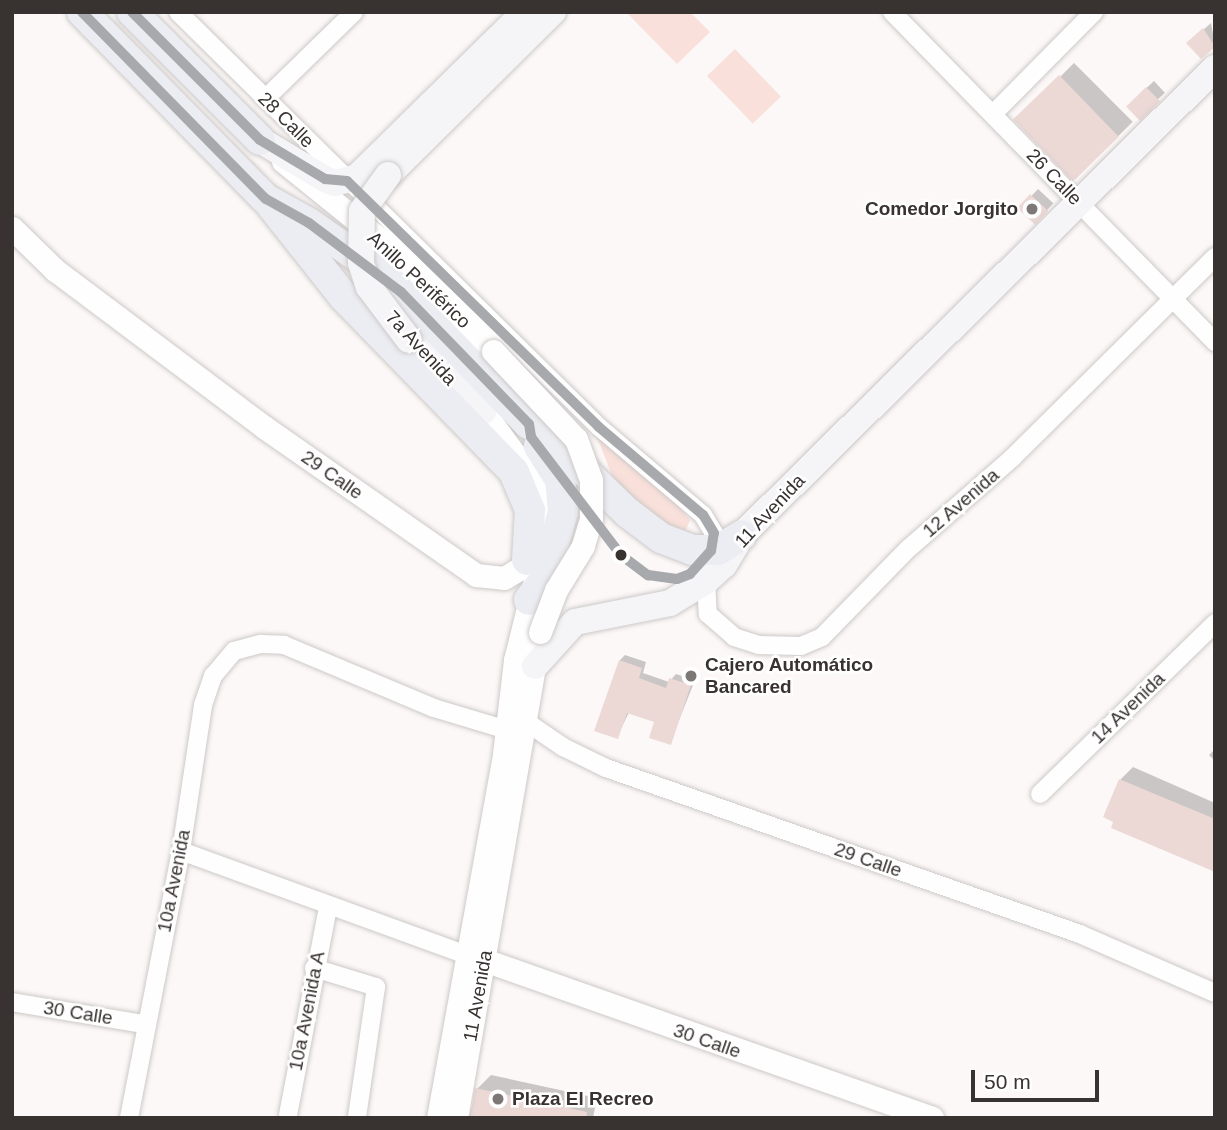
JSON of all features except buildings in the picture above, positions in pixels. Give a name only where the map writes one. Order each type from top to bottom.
[{"type":"main road","name":"Anillo Periférico","points":[[82,12],[266,199],[309,223],[386,277],[528,424],[544,432],[647,528],[683,548],[711,551]]},
{"type":"main road","name":"Anillo Periférico","points":[[132,12],[260,140]]},
{"type":"main road","name":"7a Avenida","points":[[483,411],[410,340],[369,286],[361,263],[362,211],[388,175],[553,12]]},
{"type":"main road","points":[[260,140],[325,179],[347,181],[366,169],[524,13]]},
{"type":"main road","name":"11 Avenida","points":[[535,666],[575,622],[670,603],[706,581],[724,565],[742,535],[1215,68]]},
{"type":"main road","points":[[266,199],[344,296],[514,472],[530,510],[527,560]]},
{"type":"main road","points":[[528,424],[531,437],[556,469],[564,500],[550,565],[529,600]]},
{"type":"main road","points":[[711,551],[742,535]]},
{"type":"street","name":"28 Calle","points":[[178,12],[599,427],[703,515],[714,533],[711,551]]},
{"type":"street","points":[[265,99],[354,12]]},
{"type":"street","points":[[993,114],[1094,12]]},
{"type":"street","name":"26 Calle","points":[[902,16],[993,114],[1215,342]]},
{"type":"street","name":"Anillo Periférico","points":[[260,140],[310,187],[387,245],[576,439],[591,480],[591,519],[583,546],[555,590],[540,632],[535,666]]},
{"type":"street","name":"29 Calle","points":[[12,228],[55,270],[168,357],[476,575],[504,578],[527,560]]},
{"type":"street","name":"12 Avenida","points":[[706,581],[708,614],[734,638],[760,645],[802,646],[822,637],[909,548],[1012,458],[1215,257]]},
{"type":"street","points":[[483,411],[541,490],[541,523],[527,560]]},
{"type":"street","name":"7a Avenida","points":[[483,411],[533,455],[551,491],[549,531],[529,600]]},
{"type":"street","name":"11 Avenida","points":[[456,1118],[476,958],[516,725],[529,600]]},
{"type":"street","name":"14 Avenida","points":[[1041,794],[1215,623]]},
{"type":"street","name":"29 Calle","points":[[234,651],[261,645],[284,645],[434,708],[516,725],[606,768],[1080,934],[1215,993]]},
{"type":"street","name":"10a Avenida","points":[[129,1118],[144,1024],[181,851],[203,705],[213,676],[234,651]]},
{"type":"street","name":"11 Avenida","points":[[516,725],[535,666]]},
{"type":"street","name":"30 Calle","points":[[181,851],[328,908],[932,1118]]},
{"type":"street","name":"10a Avenida A","points":[[288,1115],[314,968],[328,908]]},
{"type":"street","name":"11 Avenida","points":[[438,1118],[476,958]]},
{"type":"street","points":[[314,968],[376,987],[357,1118]]},
{"type":"street","name":"30 Calle","points":[[12,1002],[144,1024]]},
{"type":"shaded area","points":[[626,12],[690,12],[710,32],[677,64]]},
{"type":"shaded area","points":[[735,49],[781,96],[753,124],[707,76]]},
{"type":"shaded area","points":[[583,421],[671,497],[690,520],[686,530],[675,534],[616,485],[598,440]]},
{"type":"transit line","points":[[82,12],[266,199],[309,223],[401,292],[529,424],[531,437],[621,555],[648,575],[677,579],[690,574],[711,551],[714,533],[703,515],[599,427],[347,181],[325,179],[260,140],[132,12]]},
{"type":"place","name":"Comedor Jorgito","points":[[1032,209]]},
{"type":"place","name":"Cajero Automático Bancared","points":[[691,676]]},
{"type":"place","name":"Plaza El Recreo","points":[[498,1099]]}]
